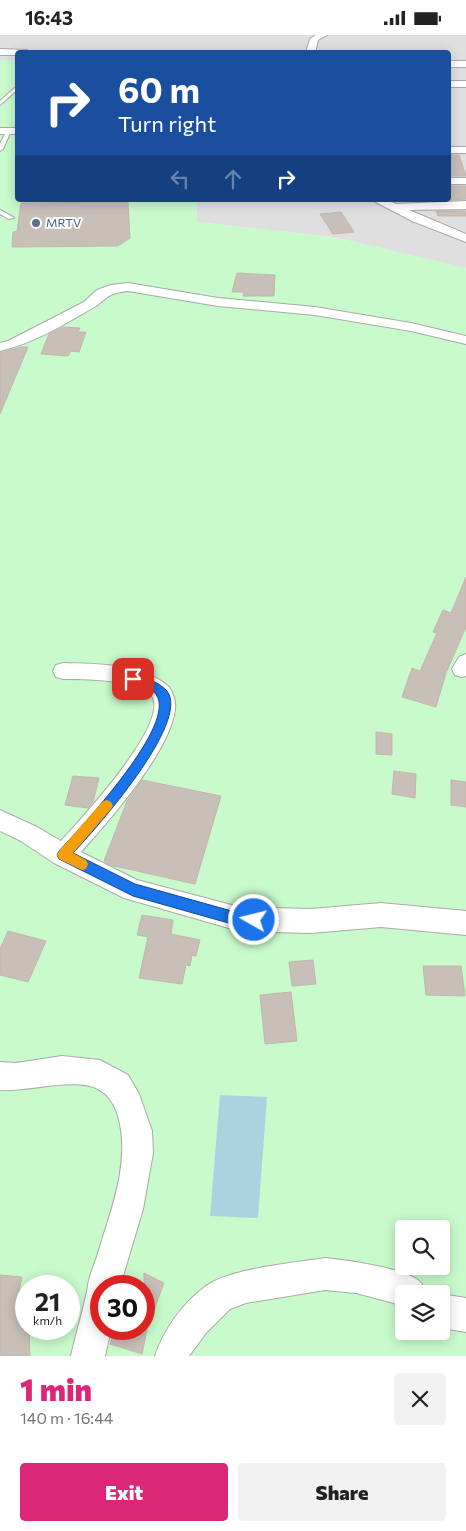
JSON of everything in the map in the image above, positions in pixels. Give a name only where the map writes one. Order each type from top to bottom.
[{"type":"street","points":[[311,50],[314,39],[323,35]]},
{"type":"street","points":[[0,52],[15,53]]},
{"type":"street","points":[[451,64],[466,64]]},
{"type":"street","points":[[451,83],[466,84]]},
{"type":"street","points":[[451,150],[466,150]]},
{"type":"street","points":[[451,181],[466,181]]},
{"type":"street","points":[[382,202],[466,238]]},
{"type":"street","points":[[392,207],[466,205]]},
{"type":"street","points":[[0,347],[13,344],[89,305],[102,293],[111,289],[128,287],[218,303],[315,311],[411,327],[466,340]]},
{"type":"street","points":[[63,671],[115,673],[151,684],[162,694],[166,709],[155,737],[137,766],[96,820],[63,855]]},
{"type":"street","points":[[0,820],[29,834],[63,855],[133,889],[239,919],[311,921],[381,915],[466,923]]},
{"type":"street","points":[[0,1076],[16,1077],[62,1070],[100,1074],[118,1085],[129,1104],[137,1131],[138,1153],[126,1209],[107,1275]]},
{"type":"street","points":[[172,1356],[175,1347],[194,1321],[206,1309],[220,1297],[246,1287],[325,1274],[356,1277],[395,1287]]},
{"type":"street","points":[[450,1312],[466,1315]]},
{"type":"street","points":[[88,1356],[92,1340]]},
{"type":"lane","points":[[0,104],[15,89]]},
{"type":"lane","points":[[0,149],[9,131]]},
{"type":"lane","points":[[0,212],[10,218]]},
{"type":"shaded area","points":[[0,35],[466,35],[466,268],[333,237],[197,222],[196,202],[451,202],[451,50],[15,50],[15,61],[0,60]]},
{"type":"green space","points":[[0,60],[15,61],[15,202],[196,202],[197,222],[333,237],[466,268],[466,1356],[0,1356]]},
{"type":"water","points":[[220,1095],[267,1097],[258,1218],[210,1216]]},
{"type":"building","points":[[451,155],[459,155],[466,176],[451,176]]},
{"type":"building","points":[[451,186],[466,186],[466,199],[451,200]]},
{"type":"building","points":[[128,202],[130,238],[118,246],[12,247],[13,232],[17,231],[21,203]]},
{"type":"building","points":[[436,211],[466,211],[466,216],[438,216]]},
{"type":"building","points":[[341,212],[354,232],[333,234],[320,214]]},
{"type":"building","points":[[237,273],[275,275],[274,296],[243,296],[244,292],[232,292]]},
{"type":"building","points":[[63,327],[80,328],[78,332],[86,332],[79,352],[71,351],[68,356],[41,354],[49,334]]},
{"type":"building","points":[[28,347],[0,414],[0,353]]},
{"type":"building","points":[[466,577],[466,627],[446,673],[436,707],[402,697],[412,668],[420,671],[437,633],[433,632],[443,610],[451,613]]},
{"type":"building","points":[[376,732],[392,734],[392,755],[376,754]]},
{"type":"building","points":[[394,771],[416,774],[415,798],[392,794]]},
{"type":"building","points":[[73,776],[99,778],[93,802],[88,808],[65,805]]},
{"type":"building","points":[[142,780],[221,796],[195,884],[110,865],[104,861],[127,801]]},
{"type":"building","points":[[451,780],[466,782],[466,807],[451,805]]},
{"type":"building","points":[[142,915],[173,920],[171,934],[200,940],[196,956],[192,955],[190,966],[186,965],[182,984],[139,978],[148,937],[137,935]]},
{"type":"building","points":[[8,931],[46,941],[28,982],[0,975],[0,949]]},
{"type":"building","points":[[313,960],[316,984],[292,986],[289,962]]},
{"type":"building","points":[[423,966],[461,966],[465,996],[426,995]]},
{"type":"building","points":[[291,992],[297,1041],[265,1044],[260,995]]},
{"type":"building","points":[[0,1275],[15,1276],[15,1340],[29,1340],[30,1356],[0,1356]]},
{"type":"building","points":[[155,1278],[164,1283],[155,1307]]},
{"type":"building","points":[[112,1340],[145,1340],[142,1354],[110,1344]]},
{"type":"slow traffic","points":[[82,864],[63,855],[107,806]]},
{"type":"place","name":"MRTV","points":[[36,223]]},
{"type":"route","points":[[133,679],[151,684],[162,694],[166,709],[161,724],[137,766],[96,820],[63,855],[133,889],[166,900],[239,919],[254,920]]}]
